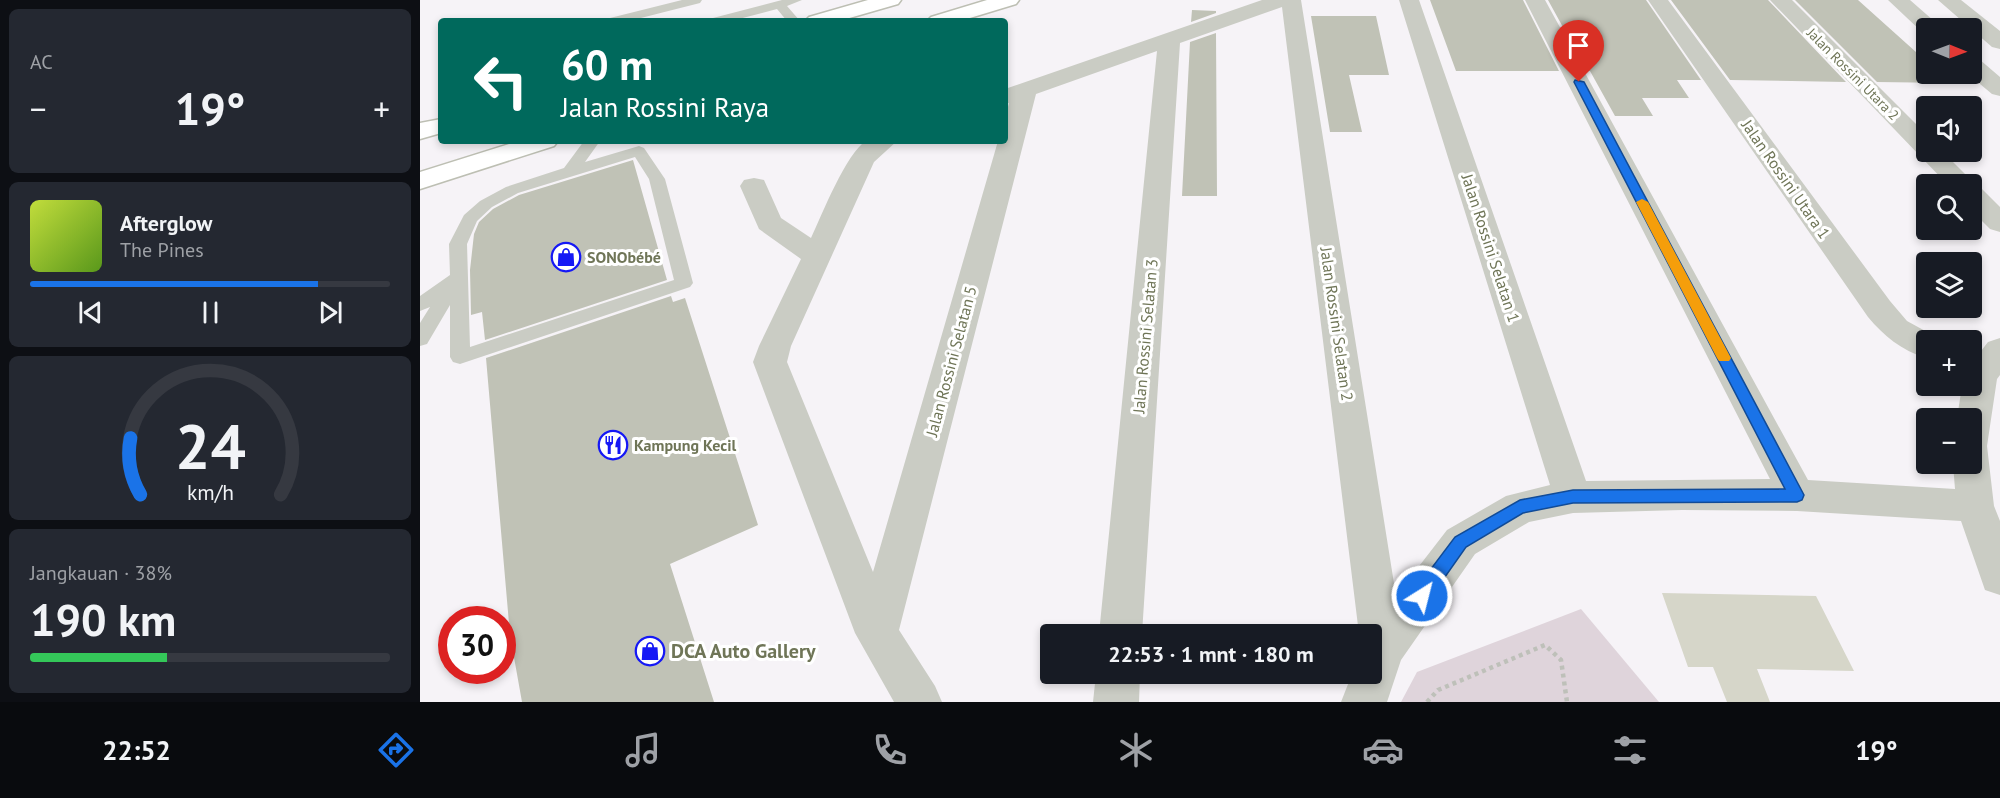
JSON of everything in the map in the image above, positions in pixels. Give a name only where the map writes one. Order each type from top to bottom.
[{"type":"street","points":[[827,18],[891,0]]},
{"type":"street","points":[[948,18],[1008,0]]},
{"type":"street","points":[[1015,93],[1282,0]]},
{"type":"street","name":"Jalan Rossini Selatan 2","points":[[1291,0],[1383,649]]},
{"type":"street","name":"Jalan Rossini Selatan 1","points":[[1409,0],[1573,496]]},
{"type":"street","points":[[1535,0],[1797,495]]},
{"type":"street","name":"Jalan Rossini Utara 1","points":[[1658,0],[1878,309],[1896,329],[1916,340]]},
{"type":"street","name":"Jalan Rossini Utara 2","points":[[1780,0],[1916,138]]},
{"type":"street","points":[[1898,0],[1919,18]]},
{"type":"street","points":[[1948,0],[2000,42]]},
{"type":"street","name":"Jalan Rossini Selatan 3","points":[[1122,624],[1169,38]]},
{"type":"street","points":[[1982,73],[2000,89]]},
{"type":"street","name":"Jalan Rossini Selatan 5","points":[[1008,120],[1015,93]]},
{"type":"street","points":[[420,131],[438,127]]},
{"type":"street","points":[[420,181],[536,144]]},
{"type":"street","name":"Jalan Rossini Selatan 5","points":[[877,633],[1002,144]]},
{"type":"street","points":[[878,145],[862,160],[775,346],[770,363],[877,633],[920,702]]},
{"type":"street","name":"Jalan Rossini Utara 2","points":[[1940,162],[1952,174]]},
{"type":"street","points":[[754,186],[770,223],[817,256]]},
{"type":"street","points":[[1982,205],[2000,223]]},
{"type":"street","points":[[1982,369],[2000,350]]},
{"type":"street","points":[[1973,474],[1975,506],[2000,578]]},
{"type":"street","points":[[1364,702],[1383,649],[1461,542],[1520,507],[1573,496],[1797,495],[1975,506]]},
{"type":"street","points":[[1116,702],[1117,684]]},
{"type":"lane","points":[[626,18],[696,0]]},
{"type":"lane","points":[[728,18],[796,0]]},
{"type":"lane","points":[[779,4],[791,18]]},
{"type":"lane","points":[[570,171],[590,144]]},
{"type":"lane","points":[[639,150],[657,179],[684,283],[460,357],[458,244],[470,219],[486,204],[512,190],[570,171],[639,150]]},
{"type":"lane","points":[[420,305],[458,278]]},
{"type":"lane","points":[[420,339],[458,278]]},
{"type":"path","points":[[1427,702],[1438,690],[1545,645],[1561,660],[1567,702]]},
{"type":"shaded area","points":[[1662,593],[1816,596],[1854,671],[1757,669],[1770,702],[1727,702],[1713,667],[1688,667]]},
{"type":"shaded area","points":[[1581,609],[1659,702],[1401,702],[1417,672]]},
{"type":"building","points":[[1430,0],[1523,0],[1559,71],[1456,71]]},
{"type":"building","points":[[1548,0],[1646,0],[1701,80],[1677,80],[1689,98],[1642,98],[1653,116],[1615,116]]},
{"type":"building","points":[[1671,0],[1768,0],[1846,82],[1730,80]]},
{"type":"building","points":[[1795,0],[1858,0],[1916,52],[1916,83],[1877,82]]},
{"type":"building","points":[[1192,10],[1216,11],[1216,13],[1191,22]]},
{"type":"building","points":[[1311,16],[1376,16],[1389,75],[1349,75],[1362,132],[1330,132]]},
{"type":"building","points":[[1216,33],[1217,196],[1182,196],[1190,42]]},
{"type":"building","name":"SONObébé","points":[[633,160],[667,280],[485,340],[482,312],[471,315],[470,270],[474,234],[479,222],[493,209],[519,195]]},
{"type":"building","name":"Kampung Kecil","points":[[671,296],[673,302],[685,298],[758,525],[670,564],[714,702],[522,702],[516,668],[516,606],[507,606],[486,358]]},
{"type":"slow traffic","points":[[1642,202],[1724,358]]},
{"type":"place","name":"SONObébé","points":[[566,257]]},
{"type":"place","name":"Kampung Kecil","points":[[613,445]]},
{"type":"place","name":"DCA Auto Gallery","points":[[650,651]]},
{"type":"route","points":[[1422,596],[1461,542],[1520,507],[1573,496],[1797,495],[1579,82]]}]
